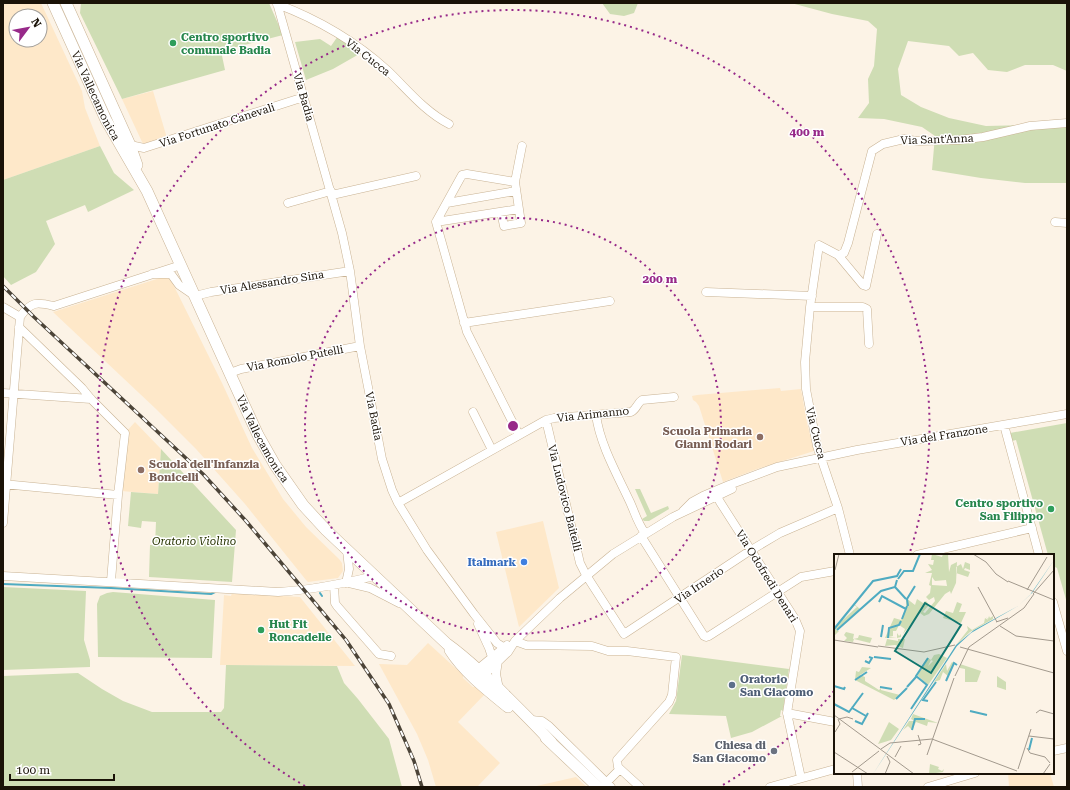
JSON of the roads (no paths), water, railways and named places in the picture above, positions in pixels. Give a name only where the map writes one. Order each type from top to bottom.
[{"type":"main road","name":"Via Vallecamonica","points":[[53,3],[106,120],[144,186]]},
{"type":"main road","name":"Via Vallecamonica","points":[[66,3],[130,146],[144,186],[258,435],[275,465],[303,505],[326,530],[447,644],[462,654],[478,675],[551,742],[604,786]]},
{"type":"main road","name":"Via Vallecamonica","points":[[478,675],[499,690],[531,720],[551,742]]},
{"type":"street","name":"Via Badia","points":[[277,3],[342,233],[350,271],[360,346],[382,459],[392,490],[426,550],[497,643],[503,647]]},
{"type":"street","name":"Via Cucca","points":[[277,3],[333,30],[373,58],[427,109],[449,124]]},
{"type":"street","name":"Via Fortunato Canevali","points":[[130,146],[144,148],[304,97]]},
{"type":"street","name":"Via Sant'Anna","points":[[838,255],[844,253],[848,243],[872,151],[883,144],[904,139],[930,141],[983,137],[1030,126],[1067,123]]},
{"type":"street","points":[[501,212],[504,226],[521,223],[515,182],[522,146]]},
{"type":"street","points":[[515,182],[467,174],[462,175],[436,222],[467,332],[519,434]]},
{"type":"street","points":[[288,203],[416,176]]},
{"type":"street","points":[[447,203],[516,192]]},
{"type":"street","points":[[436,222],[519,209]]},
{"type":"street","points":[[1055,222],[1067,223]]},
{"type":"street","points":[[838,255],[863,285],[866,286],[877,234]]},
{"type":"street","name":"Via Cucca","points":[[838,255],[819,245],[810,307],[805,362],[806,389],[817,446],[838,508],[850,554]]},
{"type":"street","points":[[3,523],[5,484],[20,317],[29,307],[39,303],[54,306],[180,265]]},
{"type":"street","name":"Via Alessandro Sina","points":[[195,296],[211,292],[350,271]]},
{"type":"street","points":[[152,274],[171,274],[179,285],[195,296]]},
{"type":"street","points":[[706,292],[812,296]]},
{"type":"street","points":[[464,323],[610,301]]},
{"type":"street","points":[[3,307],[20,317]]},
{"type":"street","points":[[810,307],[863,307],[867,309],[869,344]]},
{"type":"street","points":[[19,327],[82,388],[125,433],[111,581]]},
{"type":"street","name":"Via Romolo Putelli","points":[[230,373],[241,369],[360,346]]},
{"type":"street","points":[[3,393],[91,399]]},
{"type":"street","name":"Via Arimanno","points":[[398,503],[546,420],[562,417],[631,412],[642,400],[674,397]]},
{"type":"street","points":[[473,412],[492,450]]},
{"type":"street","name":"Via del Franzone","points":[[514,641],[565,593],[613,554],[716,493],[821,457],[1067,414]]},
{"type":"street","points":[[596,415],[599,431],[643,535],[704,636],[709,636],[801,577],[834,571]]},
{"type":"street","name":"Via Ludovico Baitelli","points":[[546,420],[580,563],[586,575]]},
{"type":"street","points":[[1004,425],[1040,554]]},
{"type":"street","points":[[5,484],[118,495]]},
{"type":"street","name":"Via Odofredi Denari","points":[[716,493],[795,618],[800,630],[787,713],[801,778]]},
{"type":"street","name":"Via Irnerio","points":[[586,575],[624,634],[751,550],[780,533],[838,508]]},
{"type":"street","points":[[921,554],[1032,528]]},
{"type":"street","points":[[346,583],[349,569],[347,550]]},
{"type":"street","points":[[3,576],[111,581],[278,592],[334,585],[374,576]]},
{"type":"street","points":[[346,583],[370,588],[411,610]]},
{"type":"street","points":[[334,585],[335,603],[337,606],[379,654],[391,656]]},
{"type":"street","points":[[1054,606],[1067,651]]},
{"type":"street","name":"Via Badia","points":[[474,614],[495,659]]},
{"type":"street","points":[[495,659],[508,652],[514,641]]},
{"type":"street","points":[[478,675],[495,659],[503,647],[514,641],[526,645],[592,646],[608,651],[638,652],[676,657],[672,695],[669,702],[662,712],[618,758],[617,763],[620,769],[640,787]]},
{"type":"street","points":[[495,659],[499,690]]},
{"type":"street","points":[[787,713],[834,722]]},
{"type":"street","name":"Via Vallecamonica","points":[[531,720],[542,721],[549,726],[604,786]]},
{"type":"street","points":[[1054,751],[1067,748]]},
{"type":"street","points":[[604,786],[620,769]]},
{"type":"street","points":[[770,787],[834,769]]},
{"type":"street","points":[[856,774],[858,787]]},
{"type":"street","points":[[928,787],[972,774]]},
{"type":"waterway","points":[[3,584],[211,594],[215,592]]},
{"type":"railway","points":[[3,286],[34,317],[203,474],[246,521],[346,640],[389,704],[414,761],[422,787]]},
{"type":"place","name":"Centro sportivo comunale Badia","points":[[173,43]]},
{"type":"place","name":"Scuola Primaria Gianni Rodari","points":[[760,437]]},
{"type":"place","name":"Scuola dell'Infanzia Bonicelli","points":[[141,470]]},
{"type":"place","name":"Centro sportivo San Filippo","points":[[1051,509]]},
{"type":"place","name":"Italmark","points":[[524,562]]},
{"type":"place","name":"Hut Fit Roncadelle","points":[[261,630]]},
{"type":"place","name":"Oratorio San Giacomo","points":[[732,685]]},
{"type":"place","name":"Chiesa di San Giacomo","points":[[774,751]]},
{"type":"park label","name":"Oratorio Violino","points":[[194,541]]}]
